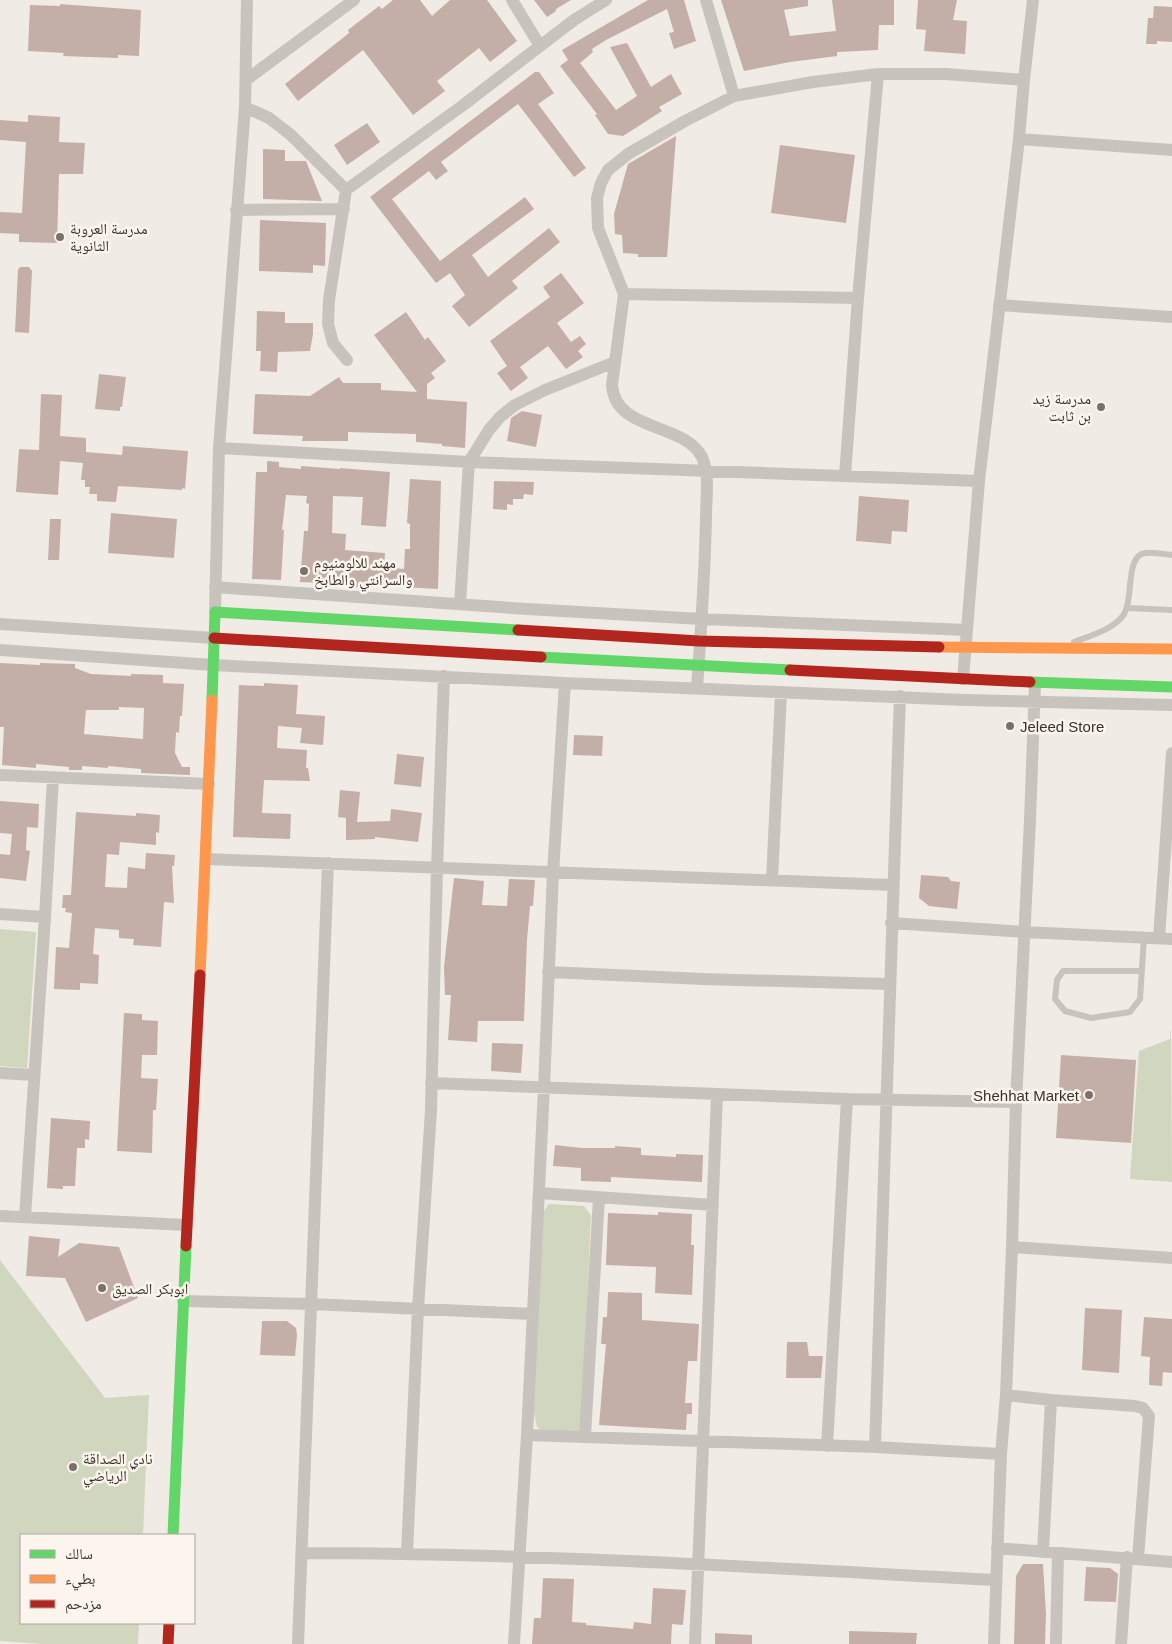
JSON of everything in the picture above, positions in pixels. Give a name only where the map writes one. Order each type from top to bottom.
[{"type":"street","points":[[173,1534],[206,860],[219,448],[245,107],[247,0]]},
{"type":"street","points":[[246,80],[354,0]]},
{"type":"street","points":[[512,0],[540,46]]},
{"type":"street","points":[[347,360],[333,343],[328,324],[329,300],[346,190],[462,106],[574,20],[606,0]]},
{"type":"street","points":[[706,0],[734,96]]},
{"type":"street","points":[[963,679],[979,481],[1019,139],[1033,0]]},
{"type":"street","points":[[845,476],[858,298],[878,74]]},
{"type":"street","points":[[697,688],[705,559],[707,471],[702,457],[696,448],[686,441],[638,420],[616,404],[612,396],[624,294],[598,228],[597,198],[608,170],[628,154],[685,121],[734,96],[813,82],[878,74],[946,74],[1024,80]]},
{"type":"street","points":[[245,107],[269,118],[291,135],[346,190]]},
{"type":"street","points":[[1019,139],[1172,150]]},
{"type":"street","points":[[236,210],[344,209]]},
{"type":"street","points":[[624,294],[858,298]]},
{"type":"street","points":[[999,305],[1172,317]]},
{"type":"street","points":[[460,604],[469,462],[489,430],[500,417],[516,405],[545,390],[615,362]]},
{"type":"street","points":[[219,448],[469,462],[979,481]]},
{"type":"street","points":[[215,587],[701,619],[967,630]]},
{"type":"street","points":[[215,612],[699,641],[966,648],[1172,650]]},
{"type":"street","points":[[0,624],[698,666],[1172,687]]},
{"type":"street","points":[[0,650],[213,665],[565,683],[781,693],[1172,706]]},
{"type":"street","points":[[407,1553],[418,1309],[431,1110],[444,676]]},
{"type":"street","points":[[994,1644],[1035,682]]},
{"type":"street","points":[[514,1644],[527,1435],[553,873],[565,683]]},
{"type":"street","points":[[772,880],[781,693]]},
{"type":"street","points":[[875,1446],[892,885],[900,696]]},
{"type":"street","points":[[891,922],[1024,932],[1166,939],[1172,753]]},
{"type":"street","points":[[0,774],[209,784]]},
{"type":"street","points":[[25,1217],[53,778]]},
{"type":"street","points":[[206,860],[892,885]]},
{"type":"street","points":[[298,1644],[328,863]]},
{"type":"street","points":[[0,914],[45,917]]},
{"type":"street","points":[[548,972],[703,979],[889,984]]},
{"type":"street","points":[[0,1073],[34,1075]]},
{"type":"street","points":[[431,1083],[717,1095],[1016,1102]]},
{"type":"street","points":[[695,1644],[717,1095]]},
{"type":"street","points":[[827,1446],[848,1099]]},
{"type":"street","points":[[539,1193],[713,1205]]},
{"type":"street","points":[[585,1436],[599,1198]]},
{"type":"street","points":[[0,1216],[187,1225]]},
{"type":"street","points":[[1012,1248],[1172,1258]]},
{"type":"street","points":[[183,1301],[311,1304],[532,1314]]},
{"type":"street","points":[[1006,1395],[1135,1406],[1143,1408],[1149,1416],[1121,1644]]},
{"type":"street","points":[[1043,1552],[1050,1400]]},
{"type":"street","points":[[527,1435],[827,1446],[875,1446],[1001,1454]]},
{"type":"street","points":[[997,1548],[1172,1562]]},
{"type":"street","points":[[302,1553],[407,1553],[697,1564],[996,1580]]},
{"type":"street","points":[[1056,1644],[1058,1553]]},
{"type":"street","points":[[168,1644],[169,1624]]},
{"type":"lane","points":[[1058,649],[1111,626],[1122,618],[1128,608],[1131,570],[1136,559],[1144,553],[1172,555]]},
{"type":"lane","points":[[1128,608],[1172,610]]},
{"type":"lane","points":[[1142,971],[1063,971],[1057,980],[1055,999],[1065,1011],[1091,1018],[1130,1012],[1140,999],[1142,971],[1144,937]]},
{"type":"green space","points":[[0,929],[36,932],[27,1068],[0,1066]]},
{"type":"green space","points":[[1171,1028],[1172,1182],[1130,1179],[1139,1051],[1170,1039]]},
{"type":"green space","points":[[549,1204],[584,1206],[591,1215],[581,1428],[576,1433],[544,1432],[537,1427],[534,1413],[543,1212]]},
{"type":"green space","name":"نادي الصداقة الرياضي","points":[[0,1260],[105,1398],[149,1395],[143,1534],[20,1534],[20,1624],[139,1624],[138,1644],[43,1644],[0,1641]]},
{"type":"building","points":[[393,0],[420,0],[432,16],[450,0],[487,0],[517,41],[490,62],[479,48],[437,81],[445,91],[413,115],[363,50],[298,101],[285,84],[349,33],[348,30],[379,6],[382,9]]},
{"type":"building","points":[[534,0],[571,0],[547,17]]},
{"type":"building","points":[[648,0],[684,0],[696,41],[674,49],[669,33],[674,32],[667,9],[606,40],[592,49],[593,52],[580,63],[616,110],[637,96],[610,47],[627,43],[651,87],[671,74],[682,94],[659,107],[662,111],[623,136],[608,134],[595,115],[597,114],[560,66],[568,60],[562,50]]},
{"type":"building","points":[[721,0],[808,0],[808,6],[784,10],[790,36],[836,31],[832,0],[894,0],[894,25],[879,25],[878,50],[837,52],[837,56],[790,62],[744,71]]},
{"type":"building","points":[[918,0],[957,0],[953,20],[967,21],[965,54],[924,51],[926,30],[916,29]]},
{"type":"building","points":[[60,4],[141,10],[139,56],[118,55],[118,58],[63,56],[64,53],[28,51],[30,5],[60,6]]},
{"type":"building","points":[[1154,6],[1172,7],[1172,42],[1157,41],[1157,44],[1146,44],[1148,18],[1153,18]]},
{"type":"building","points":[[535,72],[539,72],[554,93],[538,104],[586,168],[574,177],[518,104],[441,162],[448,171],[436,180],[429,171],[392,199],[440,261],[525,197],[534,209],[472,255],[488,277],[549,228],[560,242],[512,281],[518,288],[469,327],[452,306],[465,295],[450,273],[436,283],[370,197]]},
{"type":"building","points":[[28,115],[60,117],[59,142],[85,143],[83,174],[59,174],[57,243],[19,242],[19,234],[0,233],[0,212],[22,213],[26,142],[0,140],[0,120],[28,122]]},
{"type":"building","points":[[367,123],[380,142],[347,165],[334,145]]},
{"type":"building","points":[[676,136],[667,257],[638,257],[638,254],[623,253],[622,235],[615,234],[614,214],[628,164]]},
{"type":"building","points":[[780,145],[855,155],[846,223],[771,213]]},
{"type":"building","points":[[263,149],[285,150],[285,161],[306,161],[322,201],[263,199]]},
{"type":"building","points":[[260,220],[326,223],[325,266],[313,265],[313,273],[259,271]]},
{"type":"building","points":[[20,267],[29,267],[32,271],[29,333],[15,332],[18,270]]},
{"type":"building","points":[[561,273],[584,303],[557,323],[571,342],[580,336],[586,344],[578,351],[583,357],[566,369],[548,346],[520,367],[528,378],[511,391],[497,373],[507,366],[490,341],[550,297],[543,287]]},
{"type":"building","points":[[257,311],[285,312],[285,323],[313,323],[310,351],[278,352],[277,372],[260,371],[261,351],[256,351]]},
{"type":"building","points":[[406,312],[425,340],[428,337],[446,361],[431,373],[435,378],[427,384],[427,399],[467,402],[465,448],[416,442],[416,434],[348,432],[348,441],[302,441],[303,436],[253,434],[255,394],[310,396],[339,377],[343,383],[381,383],[381,390],[417,392],[374,335]]},
{"type":"building","points":[[99,374],[126,377],[120,411],[95,409]]},
{"type":"building","points":[[41,394],[62,395],[60,436],[86,438],[86,452],[122,455],[123,446],[188,451],[185,489],[118,486],[116,502],[97,501],[97,494],[89,494],[90,487],[85,487],[85,480],[81,480],[83,463],[60,461],[58,495],[16,492],[19,449],[39,450]]},
{"type":"building","points":[[522,411],[542,415],[536,447],[507,441],[511,418]]},
{"type":"building","points":[[267,461],[279,462],[279,467],[301,469],[301,466],[390,472],[386,527],[361,525],[363,497],[333,496],[332,533],[346,534],[345,550],[385,553],[384,567],[404,569],[405,549],[410,549],[410,524],[407,523],[410,479],[441,481],[438,589],[369,585],[368,588],[352,587],[352,584],[300,582],[304,531],[308,531],[309,504],[306,503],[307,496],[286,495],[282,530],[284,530],[281,580],[252,579],[256,472],[267,472]]},
{"type":"building","points":[[494,481],[534,482],[533,495],[524,494],[523,499],[513,499],[513,505],[507,504],[507,510],[493,509]]},
{"type":"building","points":[[859,496],[909,500],[907,532],[892,531],[891,544],[856,541]]},
{"type":"building","points":[[111,513],[177,519],[174,558],[108,553]]},
{"type":"building","points":[[50,519],[61,519],[59,560],[48,560]]},
{"type":"building","points":[[0,663],[75,664],[75,668],[91,674],[163,675],[163,683],[184,684],[182,716],[180,716],[179,733],[176,732],[175,753],[182,767],[190,767],[190,775],[141,773],[141,769],[108,766],[108,768],[82,766],[82,770],[69,770],[69,767],[36,764],[36,768],[2,765],[4,727],[0,727]],"holes":[[[119,707],[144,708],[143,739],[84,734],[86,710],[119,710]]]},
{"type":"building","points":[[264,683],[298,685],[296,714],[325,716],[323,745],[300,743],[302,728],[278,726],[277,748],[307,750],[306,768],[308,768],[310,781],[264,780],[262,813],[291,814],[290,839],[233,837],[239,685],[264,686]]},
{"type":"building","points":[[574,735],[603,736],[602,756],[573,755]]},
{"type":"building","points":[[397,754],[424,757],[421,787],[394,784]]},
{"type":"building","points":[[340,790],[360,792],[357,822],[390,821],[391,809],[422,813],[418,842],[375,837],[375,839],[346,840],[346,818],[338,817]]},
{"type":"building","points":[[0,801],[39,804],[38,828],[27,827],[26,850],[30,851],[26,881],[0,878],[0,854],[10,855],[12,834],[0,833]]},
{"type":"building","points":[[76,812],[136,816],[136,813],[160,815],[159,833],[156,832],[156,845],[120,842],[119,855],[107,854],[105,887],[127,888],[128,867],[145,869],[146,853],[175,855],[174,866],[172,866],[174,903],[164,902],[161,947],[133,945],[134,939],[119,938],[119,930],[95,928],[93,954],[99,955],[98,984],[80,983],[80,990],[54,989],[56,947],[69,948],[72,913],[65,912],[66,908],[62,908],[63,895],[71,895]]},
{"type":"building","points":[[921,875],[948,877],[951,881],[960,882],[957,909],[929,906],[919,898]]},
{"type":"building","points":[[454,878],[484,881],[482,905],[507,906],[509,879],[535,880],[533,906],[530,906],[527,940],[524,1021],[478,1021],[477,1042],[448,1040],[451,995],[445,995],[444,967]]},
{"type":"building","points":[[124,1013],[142,1014],[142,1020],[158,1021],[157,1055],[142,1055],[141,1078],[158,1079],[156,1110],[153,1110],[152,1153],[117,1151]]},
{"type":"building","points":[[492,1043],[523,1044],[521,1073],[491,1071]]},
{"type":"building","points":[[1061,1055],[1136,1060],[1131,1143],[1056,1138]]},
{"type":"building","points":[[51,1118],[90,1121],[89,1140],[85,1139],[85,1148],[77,1148],[75,1186],[63,1186],[63,1189],[47,1188]]},
{"type":"building","points":[[555,1145],[582,1148],[615,1148],[615,1146],[641,1148],[641,1155],[676,1157],[676,1154],[703,1155],[702,1182],[611,1177],[611,1182],[581,1181],[581,1168],[553,1166]]},
{"type":"building","points":[[658,1212],[692,1214],[691,1245],[694,1245],[692,1295],[655,1293],[656,1267],[606,1265],[608,1213],[658,1215]]},
{"type":"building","name":"ابوبكر الصديق","points":[[29,1236],[60,1239],[58,1257],[79,1243],[119,1247],[138,1298],[86,1322],[65,1278],[26,1276]]},
{"type":"building","points":[[608,1292],[642,1293],[642,1320],[699,1324],[697,1361],[688,1361],[685,1403],[692,1403],[692,1414],[687,1414],[686,1430],[599,1425],[606,1344],[601,1344],[603,1317],[607,1317]]},
{"type":"building","points":[[1085,1308],[1122,1310],[1119,1373],[1082,1370]]},
{"type":"building","points":[[1144,1317],[1172,1319],[1172,1373],[1163,1372],[1162,1386],[1149,1385],[1150,1357],[1141,1356]]},
{"type":"building","points":[[262,1321],[287,1321],[296,1328],[295,1356],[260,1355]]},
{"type":"building","points":[[787,1342],[807,1342],[809,1356],[823,1356],[821,1378],[786,1378]]},
{"type":"building","points":[[1023,1564],[1043,1564],[1046,1614],[1045,1644],[1014,1644],[1016,1576]]},
{"type":"building","points":[[1086,1567],[1110,1568],[1118,1574],[1116,1602],[1084,1601]]},
{"type":"building","points":[[543,1578],[574,1579],[572,1622],[633,1629],[634,1622],[651,1624],[653,1588],[686,1590],[683,1625],[672,1624],[671,1644],[532,1644],[534,1618],[541,1618]]},
{"type":"building","points":[[849,1631],[917,1633],[916,1644],[849,1644]]},
{"type":"building","points":[[715,1633],[752,1635],[752,1644],[715,1644]]},
{"type":"traffic: fast","points":[[212,700],[215,612],[518,630]]},
{"type":"traffic: fast","points":[[541,657],[790,670]]},
{"type":"traffic: fast","points":[[1030,682],[1172,687]]},
{"type":"traffic: fast","points":[[173,1534],[186,1246]]},
{"type":"traffic: slow","points":[[939,647],[1172,649]]},
{"type":"traffic: slow","points":[[200,975],[212,700]]},
{"type":"traffic: jam","points":[[518,630],[699,641],[939,647]]},
{"type":"traffic: jam","points":[[214,638],[541,657]]},
{"type":"traffic: jam","points":[[790,670],[1030,682]]},
{"type":"traffic: jam","points":[[186,1246],[200,975]]},
{"type":"traffic: jam","points":[[168,1644],[169,1624]]},
{"type":"place","name":"مدرسة العروبة الثانوية","points":[[60,237]]},
{"type":"place","name":"مدرسة زيد بن ثابت","points":[[1101,407]]},
{"type":"place","name":"مهند للالومنيوم والسرانتي والطابخ","points":[[304,571]]},
{"type":"place","name":"Jeleed Store","points":[[1010,726]]},
{"type":"place","name":"Shehhat Market","points":[[1089,1095]]},
{"type":"place","name":"ابوبكر الصديق","points":[[102,1288]]},
{"type":"place","name":"نادي الصداقة الرياضي","points":[[73,1467]]}]
